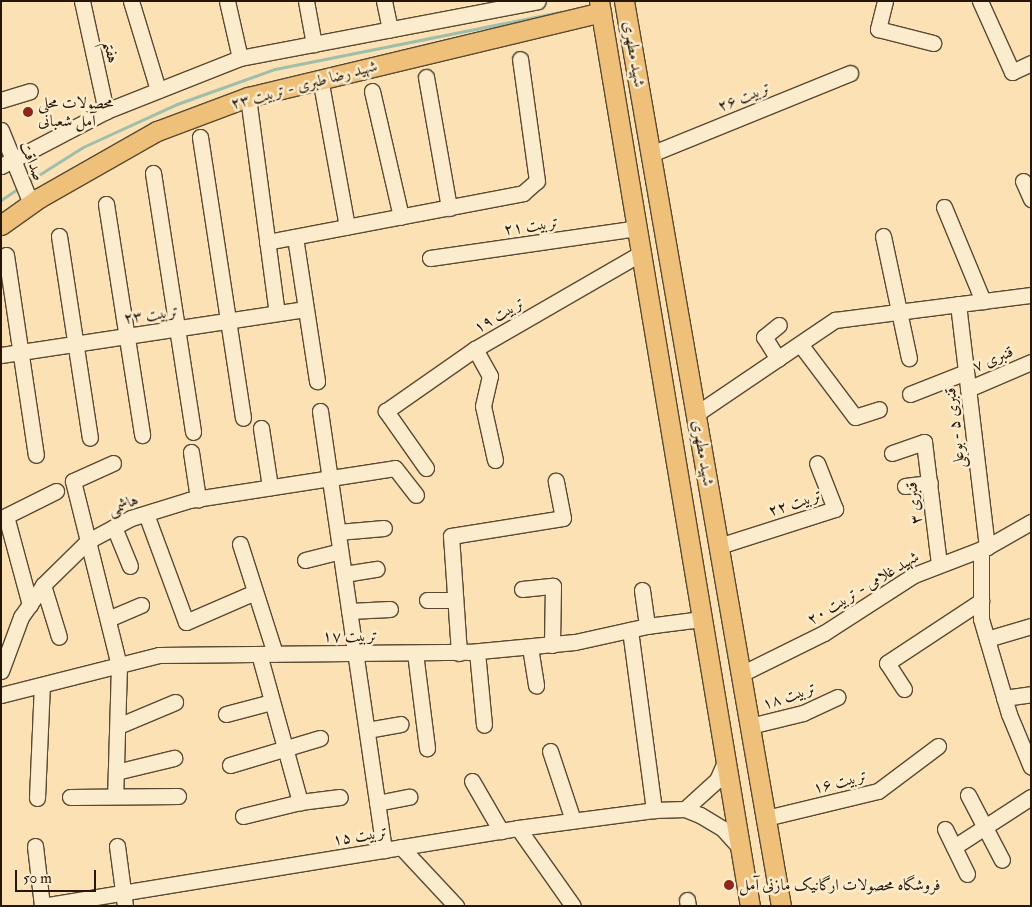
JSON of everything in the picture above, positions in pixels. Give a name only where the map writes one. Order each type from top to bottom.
[{"type":"main road","name":"شهید مطهری","points":[[624,1],[781,906]]},
{"type":"main road","name":"شهید مطهری","points":[[600,7],[750,906]]},
{"type":"main road","name":"شهید رضا طبری - تربیت ۲۳","points":[[1,225],[31,204],[157,131],[248,97],[600,7]]},
{"type":"main road","points":[[655,336],[682,332]]},
{"type":"street","name":"هفتم","points":[[82,1],[106,111]]},
{"type":"street","points":[[130,1],[158,90]]},
{"type":"street","points":[[227,1],[240,58]]},
{"type":"street","points":[[306,1],[314,44]]},
{"type":"street","points":[[384,1],[390,29]]},
{"type":"street","points":[[885,1],[878,29],[933,43]]},
{"type":"street","points":[[980,1],[1012,72],[1031,63]]},
{"type":"street","points":[[7,163],[106,111],[240,58],[390,29],[455,9],[531,2]]},
{"type":"street","points":[[267,242],[523,193],[537,181],[520,59]]},
{"type":"street","name":"تربیت ۲۶","points":[[651,154],[850,73]]},
{"type":"street","points":[[426,77],[449,208]]},
{"type":"street","points":[[320,78],[347,227]]},
{"type":"street","points":[[1,100],[30,91]]},
{"type":"street","points":[[372,91],[400,217]]},
{"type":"street","points":[[248,97],[277,313]]},
{"type":"street","name":"صداقت","points":[[1,130],[7,163],[31,204]]},
{"type":"street","points":[[200,137],[243,418]]},
{"type":"street","points":[[153,173],[193,432]]},
{"type":"street","points":[[1023,181],[1031,199]]},
{"type":"street","points":[[106,204],[142,435]]},
{"type":"street","points":[[944,207],[983,301]]},
{"type":"street","name":"تربیت ۲۱","points":[[430,258],[637,228]]},
{"type":"street","points":[[58,236],[90,438]]},
{"type":"street","points":[[883,236],[909,358]]},
{"type":"street","points":[[295,237],[317,381]]},
{"type":"street","name":"تربیت ۱۹","points":[[495,460],[483,406],[490,376],[475,349],[641,253]]},
{"type":"street","points":[[6,255],[36,455]]},
{"type":"street","points":[[696,414],[835,320],[1031,295]]},
{"type":"street","name":"قنبری ۵ - بوعلی","points":[[958,304],[984,548],[981,601],[982,619],[1004,698],[1031,767]]},
{"type":"street","name":"تربیت ۲۳","points":[[1,354],[306,309]]},
{"type":"street","points":[[778,359],[764,337],[779,325]]},
{"type":"street","points":[[800,344],[855,418],[879,409]]},
{"type":"street","points":[[426,468],[386,411],[475,349]]},
{"type":"street","name":"قنبری ۷","points":[[968,389],[1031,362]]},
{"type":"street","points":[[910,394],[966,372]]},
{"type":"street","points":[[320,411],[384,850]]},
{"type":"street","points":[[261,428],[270,487]]},
{"type":"street","name":"قنبری ۳","points":[[892,453],[924,442],[939,564]]},
{"type":"street","points":[[191,452],[198,498]]},
{"type":"street","points":[[113,463],[73,481],[119,665],[115,796]]},
{"type":"street","name":"تربیت ۲۲","points":[[719,546],[835,509],[817,463]]},
{"type":"street","name":"هاشمی","points":[[1,672],[22,617],[43,585],[88,541],[114,527],[146,514],[198,498],[395,468],[416,495]]},
{"type":"street","points":[[459,652],[451,536],[563,518],[556,480]]},
{"type":"street","points":[[905,486],[930,483]]},
{"type":"street","points":[[30,605],[6,516],[56,491]]},
{"type":"street","points":[[146,514],[186,622],[255,592]]},
{"type":"street","name":"شهید غلامی - تربیت ۲۰","points":[[741,674],[824,633],[914,575],[984,548],[1031,522]]},
{"type":"street","points":[[114,527],[130,566]]},
{"type":"street","points":[[338,532],[384,528]]},
{"type":"street","points":[[240,544],[275,654]]},
{"type":"street","points":[[305,560],[340,551]]},
{"type":"street","points":[[344,574],[377,569]]},
{"type":"street","points":[[43,585],[59,637]]},
{"type":"street","points":[[522,589],[553,586],[552,644]]},
{"type":"street","points":[[642,590],[647,626]]},
{"type":"street","points":[[427,600],[455,600]]},
{"type":"street","points":[[904,689],[887,663],[981,601]]},
{"type":"street","points":[[108,619],[142,605]]},
{"type":"street","points":[[349,611],[390,609]]},
{"type":"street","name":"تربیت ۱۷","points":[[1,696],[160,655],[477,652],[575,642],[647,626],[702,619]]},
{"type":"street","points":[[987,639],[1031,626]]},
{"type":"street","points":[[630,630],[654,810]]},
{"type":"street","points":[[530,647],[536,686]]},
{"type":"street","points":[[477,652],[484,725]]},
{"type":"street","points":[[415,653],[427,748]]},
{"type":"street","points":[[259,654],[300,802]]},
{"type":"street","points":[[37,798],[42,685]]},
{"type":"street","points":[[1004,698],[1031,694]]},
{"type":"street","name":"تربیت ۱۸","points":[[750,726],[803,713],[837,697]]},
{"type":"street","points":[[118,726],[175,702]]},
{"type":"street","points":[[226,714],[271,702]]},
{"type":"street","points":[[367,730],[400,724]]},
{"type":"street","points":[[230,765],[320,738]]},
{"type":"street","name":"تربیت ۱۶","points":[[766,818],[878,791],[938,746]]},
{"type":"street","points":[[550,751],[573,820]]},
{"type":"street","points":[[116,772],[174,758]]},
{"type":"street","points":[[686,809],[717,780],[726,760]]},
{"type":"street","points":[[472,781],[501,831]]},
{"type":"street","points":[[968,795],[1002,860]]},
{"type":"street","points":[[70,796],[178,796]]},
{"type":"street","points":[[243,816],[300,802],[340,797]]},
{"type":"street","points":[[377,802],[409,797]]},
{"type":"street","points":[[954,847],[1031,798]]},
{"type":"street","name":"تربیت ۱۵","points":[[42,906],[123,899],[401,847],[518,828],[654,810],[686,809],[723,829],[740,849]]},
{"type":"street","points":[[518,828],[574,906]]},
{"type":"street","points":[[945,829],[967,874]]},
{"type":"street","points":[[34,846],[42,906]]},
{"type":"street","points":[[117,846],[123,899]]},
{"type":"street","points":[[401,847],[456,906]]},
{"type":"waterway","points":[[26,183],[83,147],[177,104],[275,69],[561,12]]},
{"type":"waterway","points":[[1,200],[19,188]]},
{"type":"place","name":"محصولات محلی آمل شعبانی","points":[[28,112]]},
{"type":"place","name":"فروشگاه محصولات ارگانیک مازنی آمل","points":[[729,885]]}]
